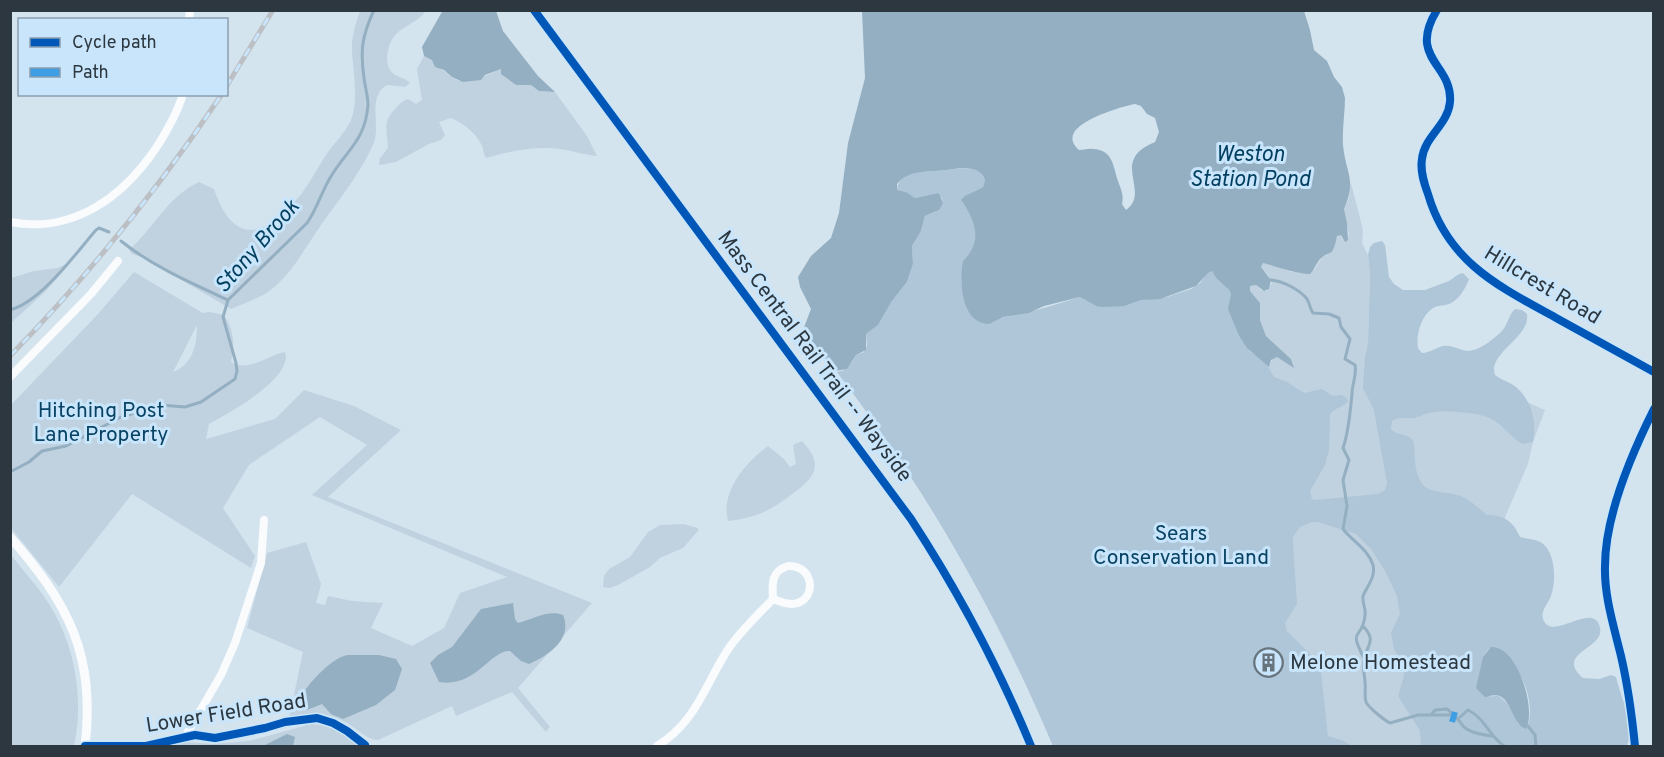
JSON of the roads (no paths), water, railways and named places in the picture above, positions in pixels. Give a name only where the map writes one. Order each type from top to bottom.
[{"type":"street","name":"Hillcrest Road","points":[[1437,10],[1426,33],[1427,50],[1448,89],[1450,101],[1444,120],[1425,147],[1422,168],[1430,203],[1449,240],[1462,257],[1494,282],[1653,372]]},
{"type":"street","points":[[10,222],[43,225],[68,220],[113,196],[126,185],[151,156],[173,119],[182,96]]},
{"type":"street","points":[[10,377],[91,294],[118,261]]},
{"type":"street","points":[[1635,747],[1631,708],[1609,606],[1605,565],[1609,534],[1620,491],[1636,446],[1653,409]]},
{"type":"street","points":[[185,737],[221,675],[235,643],[261,563],[264,520]]},
{"type":"street","points":[[10,537],[58,599],[78,643],[84,665],[87,695],[85,746]]},
{"type":"street","points":[[657,747],[670,739],[687,721],[729,648],[773,599],[772,579],[780,569],[794,566],[803,569],[810,580],[810,590],[802,600],[790,604],[773,599]]},
{"type":"street","name":"Lower Field Road","points":[[85,746],[147,746],[195,735],[215,738],[285,722],[317,718],[333,723],[365,745]]},
{"type":"water","points":[[443,10],[496,11],[503,31],[538,76],[555,92],[539,91],[531,85],[516,85],[501,74],[501,69],[485,75],[481,80],[463,82],[435,67],[432,60],[424,56],[422,47]]},
{"type":"water","name":"Weston Station Pond","points":[[862,11],[1304,11],[1314,50],[1327,61],[1334,77],[1342,87],[1345,98],[1343,145],[1350,177],[1350,191],[1344,209],[1348,240],[1345,242],[1341,235],[1337,236],[1331,252],[1321,258],[1310,274],[1263,263],[1261,267],[1271,280],[1269,289],[1264,291],[1256,285],[1250,286],[1250,291],[1260,303],[1260,320],[1266,336],[1291,359],[1294,368],[1277,357],[1271,360],[1269,367],[1247,348],[1239,336],[1228,309],[1231,294],[1212,271],[1196,286],[1160,299],[1141,300],[1125,306],[1103,307],[1096,306],[1080,297],[1044,306],[1029,313],[1003,317],[989,324],[980,322],[967,309],[962,290],[963,261],[973,246],[975,231],[961,200],[983,187],[985,180],[979,172],[965,168],[914,174],[907,176],[897,184],[897,190],[906,192],[915,198],[938,193],[943,203],[939,210],[925,216],[921,231],[912,246],[913,264],[907,282],[892,301],[878,325],[866,334],[866,350],[856,355],[847,369],[835,371],[803,330],[811,309],[800,287],[798,277],[811,256],[831,238],[839,213],[848,143],[865,78]],"holes":[[[1135,104],[1141,106],[1147,114],[1155,118],[1159,132],[1155,142],[1141,150],[1134,158],[1132,167],[1135,194],[1133,202],[1126,210],[1122,204],[1122,192],[1111,160],[1105,152],[1100,150],[1079,150],[1073,141],[1074,133],[1080,126],[1103,114]]]},
{"type":"water","points":[[513,603],[515,619],[518,623],[552,613],[563,615],[565,632],[557,645],[544,656],[529,664],[521,661],[510,651],[503,652],[463,680],[439,682],[430,663],[452,647],[481,609]]},
{"type":"water","points":[[1491,647],[1500,649],[1509,656],[1522,680],[1529,707],[1526,729],[1517,721],[1504,699],[1494,695],[1485,697],[1476,688],[1483,657]]},
{"type":"water","points":[[348,655],[379,655],[396,659],[402,669],[395,690],[376,705],[343,719],[331,714],[322,704],[307,710],[300,709],[297,706],[310,683],[333,662]]},
{"type":"water","points":[[287,734],[295,737],[293,746],[263,746]]},
{"type":"waterway","name":"Stony Brook","points":[[10,472],[29,462],[42,451],[66,446],[121,417],[161,405],[185,407],[201,402],[235,379],[236,363],[223,317],[228,300],[307,223],[336,168],[359,137],[368,105],[362,51],[374,10]]},
{"type":"waterway","points":[[10,310],[22,305],[46,287],[96,230],[99,228],[109,232]]},
{"type":"waterway","points":[[121,241],[159,266],[228,300]]},
{"type":"waterway","points":[[1271,280],[1286,284],[1300,292],[1307,299],[1313,313],[1329,314],[1339,318],[1341,327],[1350,339],[1345,359],[1355,365],[1355,373],[1343,448],[1349,460],[1343,480],[1347,506],[1343,529],[1371,559],[1374,569],[1363,596],[1364,623],[1356,637],[1364,658]]},
{"type":"waterway","points":[[1363,626],[1370,639],[1363,666],[1365,700],[1370,707],[1390,723],[1418,715],[1453,715]]},
{"type":"waterway","points":[[1431,715],[1435,710],[1447,709],[1469,730],[1492,736]]},
{"type":"waterway","points":[[1459,718],[1468,710],[1474,713],[1504,746]]},
{"type":"waterway","points":[[1528,726],[1535,735],[1536,746]]},
{"type":"railway","points":[[228,84],[273,10]]},
{"type":"railway","points":[[10,356],[68,294],[122,230],[221,96]]},
{"type":"place","name":"Melone Homestead","points":[[1269,663]]},
{"type":"park label","name":"Hitching Post Lane Property","points":[[101,423]]},
{"type":"park label","name":"Sears Conservation Land","points":[[1181,546]]}]
